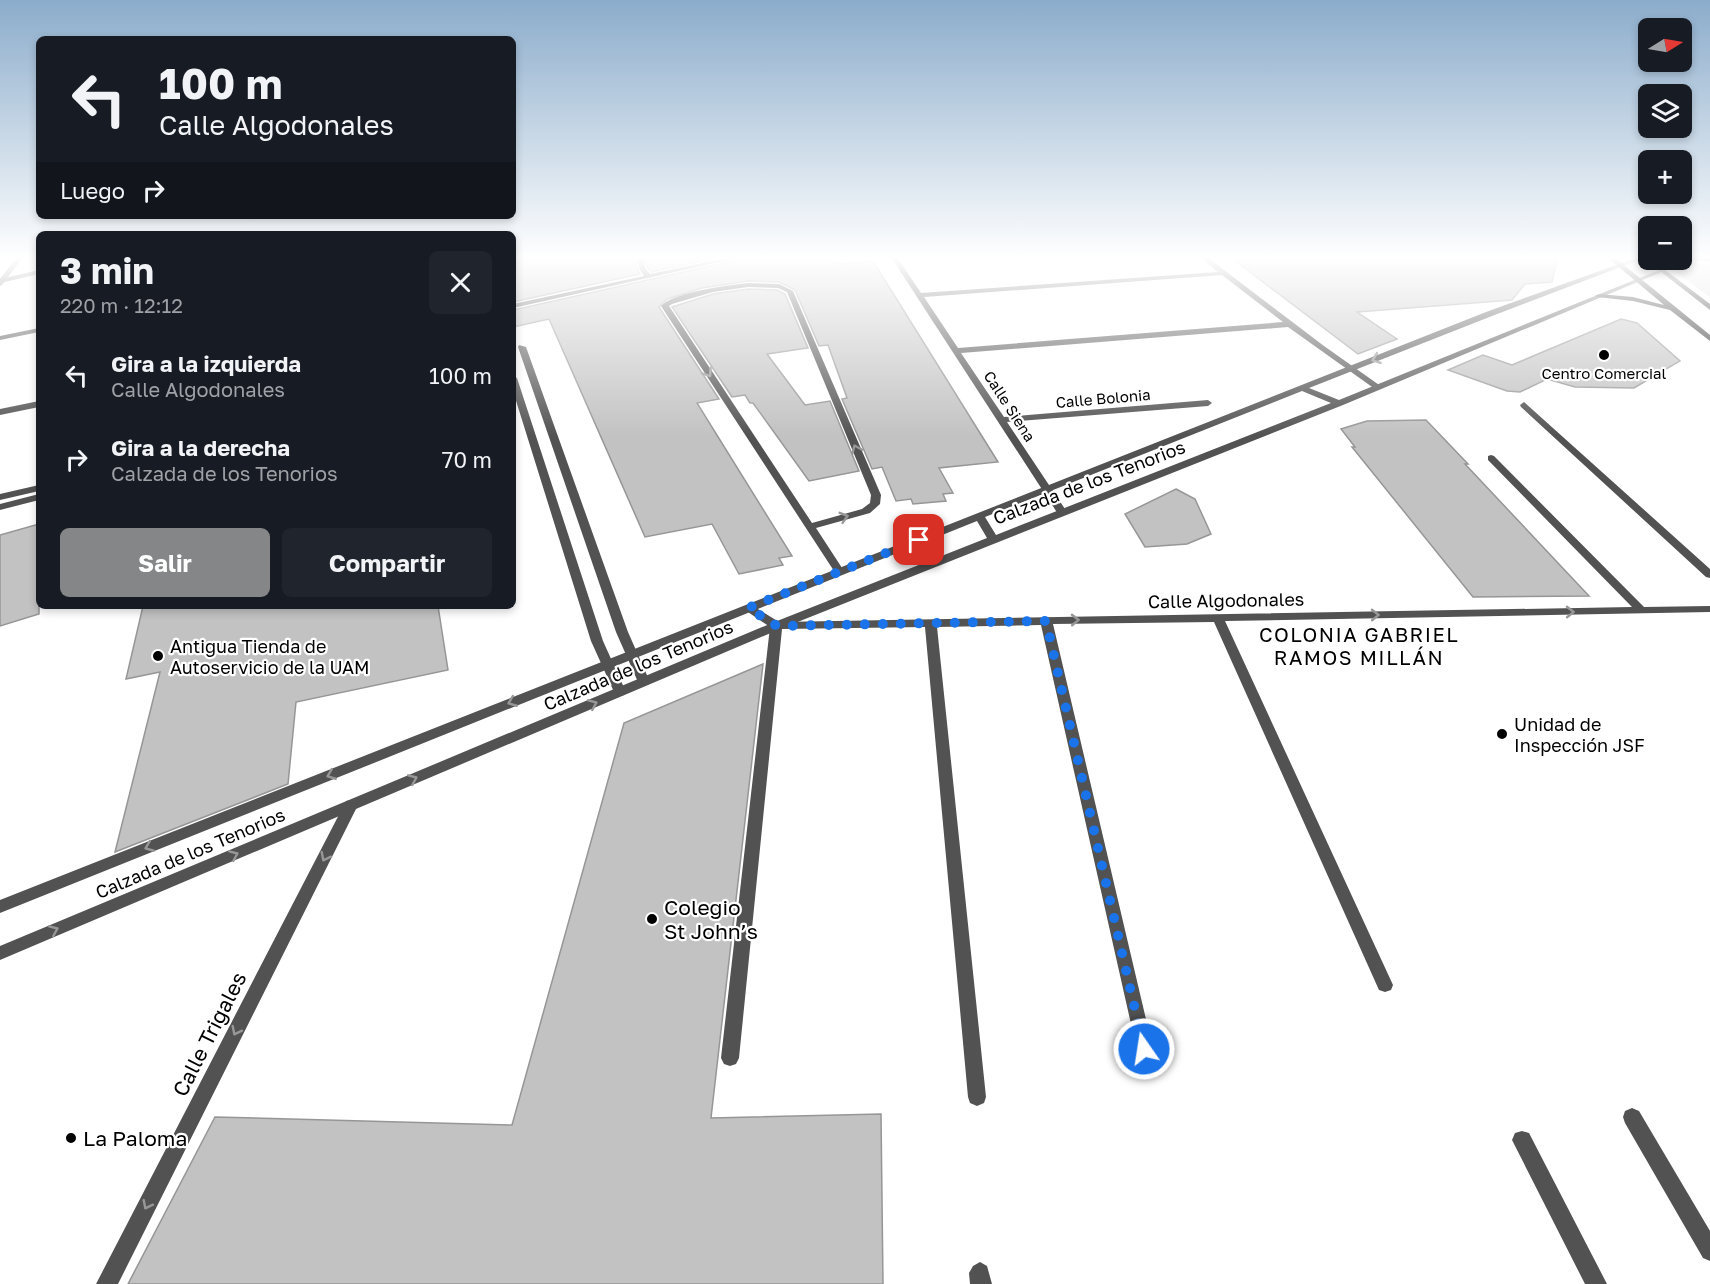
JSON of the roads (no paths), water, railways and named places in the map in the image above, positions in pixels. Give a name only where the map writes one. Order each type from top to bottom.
[{"type":"main road","points":[[1686,317],[1710,339]]},
{"type":"street","points":[[671,317],[839,571]]},
{"type":"street","points":[[801,317],[876,495],[875,504],[866,511],[810,527]]},
{"type":"street","name":"Calle Siena","points":[[933,317],[1062,512]]},
{"type":"street","points":[[1283,317],[1350,369],[1378,387]]},
{"type":"street","name":"Calzada de los Tenorios","points":[[0,907],[839,571],[1484,317]]},
{"type":"street","name":"Calzada de los Tenorios","points":[[0,953],[777,626],[1340,403],[1548,317]]},
{"type":"street","points":[[956,351],[1292,324]]},
{"type":"street","points":[[0,332],[36,325]]},
{"type":"street","points":[[0,338],[36,331]]},
{"type":"street","points":[[522,347],[631,655],[644,682]]},
{"type":"street","points":[[516,387],[597,641],[620,692]]},
{"type":"street","points":[[1302,388],[1340,403]]},
{"type":"street","points":[[0,405],[36,397]]},
{"type":"street","name":"Calle Bolonia","points":[[1001,420],[1208,403]]},
{"type":"street","points":[[0,412],[36,405]]},
{"type":"street","points":[[1524,405],[1710,575]]},
{"type":"street","points":[[1491,458],[1641,610]]},
{"type":"street","points":[[0,497],[36,489]]},
{"type":"street","points":[[0,507],[36,498]]},
{"type":"street","points":[[979,516],[993,539]]},
{"type":"street","points":[[730,1058],[777,626],[748,608]]},
{"type":"street","name":"Calle Algodonales","points":[[777,626],[1710,609]]},
{"type":"street","points":[[1218,618],[1385,985]]},
{"type":"street","points":[[1046,621],[1144,1049]]},
{"type":"street","points":[[931,623],[977,1097]]},
{"type":"street","name":"Calle Trigales","points":[[107,1284],[351,805]]},
{"type":"street","points":[[1632,1117],[1710,1251]]},
{"type":"street","points":[[1522,1140],[1596,1284]]},
{"type":"place","name":"Centro Comercial","points":[[1604,355]]},
{"type":"place","name":"Antigua Tienda de Autoservicio de la UAM","points":[[158,656]]},
{"type":"place","name":"Unidad de Inspección JSF","points":[[1502,734]]},
{"type":"place","name":"Colegio St John’s","points":[[652,919]]},
{"type":"place","name":"La Paloma","points":[[71,1138]]},
{"type":"district","name":"COLONIA GABRIEL RAMOS MILLÁN","points":[[1359,646]]}]
